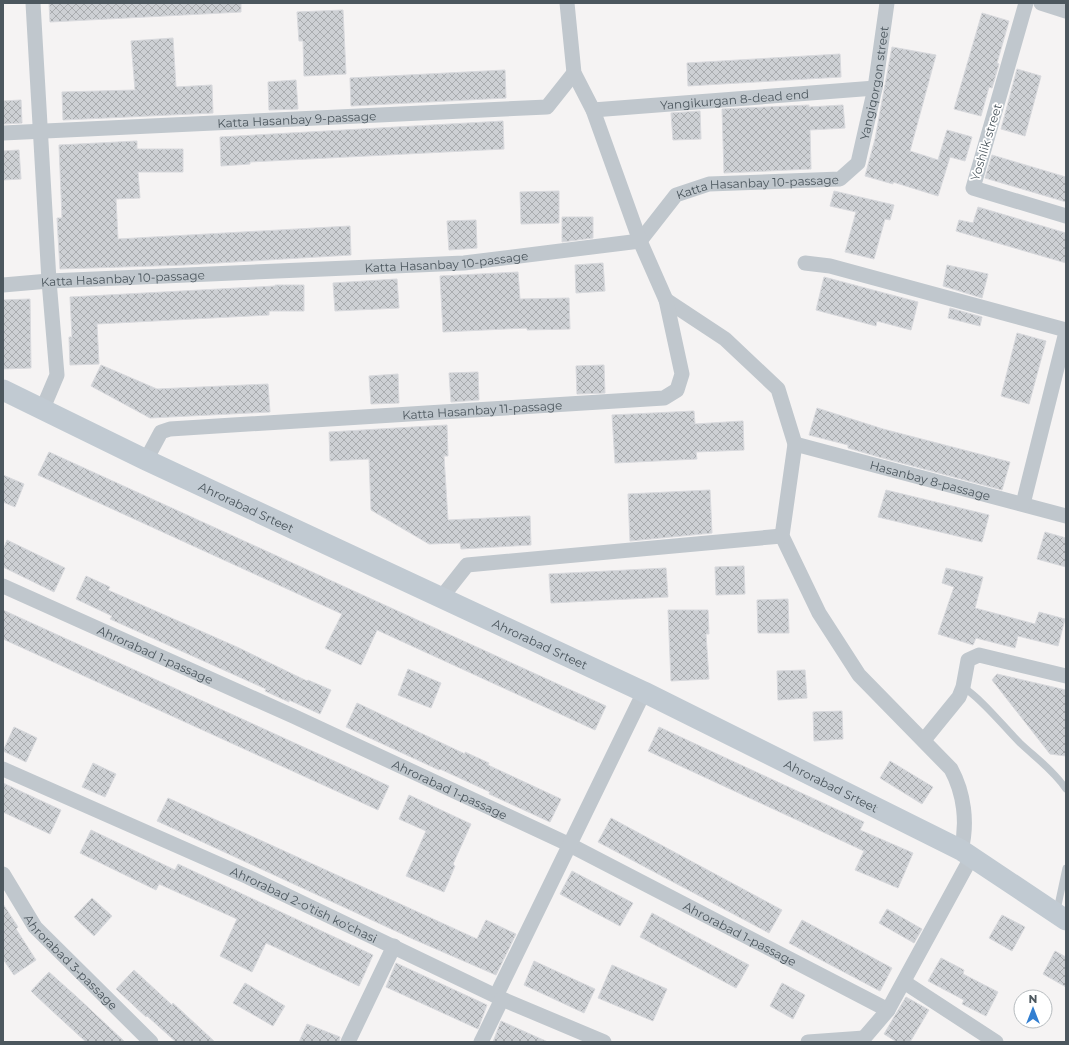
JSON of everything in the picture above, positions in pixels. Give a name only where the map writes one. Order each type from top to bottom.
[{"type":"street","points":[[33,3],[49,281],[57,375],[43,408]]},
{"type":"street","points":[[567,3],[574,74]]},
{"type":"street","name":"Yangiqorgon street","points":[[858,163],[875,88],[887,3]]},
{"type":"street","name":"Yoshlik street","points":[[1026,3],[973,188],[1066,216]]},
{"type":"street","points":[[1042,3],[1066,11]]},
{"type":"street","name":"Katta Hasanbay 9-passage","points":[[3,133],[547,107],[574,74]]},
{"type":"street","name":"Katta Hasanbay 11-passage","points":[[146,460],[161,432],[170,429],[664,398],[676,390],[682,374],[666,300],[640,241],[593,110],[574,74]]},
{"type":"street","name":"Yangikurgan 8-dead end","points":[[593,110],[875,88]]},
{"type":"street","name":"Katta Hasanbay 10-passage","points":[[3,285],[49,281],[464,263],[640,241],[676,195],[709,184],[840,180],[858,163]]},
{"type":"street","points":[[805,263],[830,266],[1066,331],[1023,504]]},
{"type":"street","points":[[666,300],[725,339],[778,389],[795,444],[782,536],[819,613],[859,675],[924,740],[951,769],[958,780],[963,809],[966,853],[904,982],[888,1010],[864,1040],[808,1042]]},
{"type":"street","name":"Ahrorabad Srteet","points":[[3,390],[43,408],[146,460],[644,692],[966,853],[1061,916]]},
{"type":"street","name":"Hasanbay 8-passage","points":[[795,444],[1066,516]]},
{"type":"street","points":[[441,598],[467,565],[782,536]]},
{"type":"street","name":"Ahrorabad 1-passage","points":[[3,586],[293,716],[568,844],[888,1010]]},
{"type":"street","points":[[924,740],[959,697],[963,687],[968,660],[979,655],[1066,676]]},
{"type":"street","points":[[481,1042],[499,997],[568,844],[644,692]]},
{"type":"street","name":"Ahrorabad 2-o'tish ko'chasi","points":[[3,769],[248,877],[499,997],[604,1042]]},
{"type":"street","name":"Ahrorabad 3-passage","points":[[3,874],[35,927],[151,1042]]},
{"type":"street","points":[[348,1042],[394,946]]},
{"type":"street","points":[[904,982],[996,1042]]},
{"type":"lane","points":[[963,687],[975,695],[1022,745],[1059,778],[1066,789]]},
{"type":"lane","points":[[1061,916],[1066,868]]},
{"type":"building","points":[[49,3],[241,3],[241,12],[50,22]]},
{"type":"building","points":[[343,10],[346,74],[304,76],[303,41],[299,41],[297,12]]},
{"type":"building","points":[[982,13],[1009,21],[997,63],[999,64],[992,88],[989,87],[981,116],[954,109]]},
{"type":"building","points":[[173,38],[176,87],[212,85],[213,113],[63,120],[62,92],[135,90],[131,41]]},
{"type":"building","points":[[892,47],[936,55],[910,151],[938,160],[947,130],[972,137],[965,161],[950,157],[938,196],[893,182],[893,184],[865,176],[875,139]]},
{"type":"building","points":[[840,54],[841,77],[688,86],[687,63]]},
{"type":"building","points":[[1017,69],[1041,76],[1025,136],[1001,129]]},
{"type":"building","points":[[505,70],[506,98],[351,106],[350,78]]},
{"type":"building","points":[[296,80],[298,109],[269,110],[268,82]]},
{"type":"building","points":[[21,100],[22,123],[3,124],[3,101]]},
{"type":"building","points":[[809,105],[809,107],[843,105],[845,128],[810,130],[811,169],[724,173],[722,109]]},
{"type":"building","points":[[700,111],[701,139],[673,140],[671,113]]},
{"type":"building","points":[[503,121],[504,149],[250,162],[250,164],[221,166],[220,137]]},
{"type":"building","points":[[137,141],[137,149],[183,149],[183,172],[138,172],[140,198],[116,199],[118,239],[350,226],[351,255],[184,265],[60,269],[57,218],[62,218],[59,145]]},
{"type":"building","points":[[19,150],[21,179],[3,180],[3,151]]},
{"type":"building","points":[[992,155],[1066,177],[1066,202],[985,178]]},
{"type":"building","points":[[559,191],[559,223],[521,224],[520,192]]},
{"type":"building","points":[[834,191],[894,205],[890,220],[885,219],[874,259],[845,252],[856,212],[830,206]]},
{"type":"building","points":[[978,207],[1066,233],[1066,263],[956,231],[959,220],[973,223]]},
{"type":"building","points":[[562,217],[593,217],[593,238],[562,242]]},
{"type":"building","points":[[476,220],[477,248],[449,250],[447,221]]},
{"type":"building","points":[[603,263],[605,291],[576,293],[575,265]]},
{"type":"building","points":[[947,265],[988,274],[982,298],[943,286]]},
{"type":"building","points":[[518,272],[520,299],[569,298],[570,329],[527,330],[527,328],[443,332],[440,276]]},
{"type":"building","points":[[824,277],[918,302],[911,330],[877,321],[876,326],[816,310]]},
{"type":"building","points":[[397,279],[399,308],[335,311],[333,283]]},
{"type":"building","points":[[275,285],[304,285],[304,311],[269,311],[269,315],[97,324],[99,364],[70,365],[69,337],[72,337],[70,297]]},
{"type":"building","points":[[30,299],[31,368],[3,369],[3,300]]},
{"type":"building","points":[[950,308],[982,317],[980,326],[948,318]]},
{"type":"building","points":[[1017,333],[1046,341],[1029,404],[1001,396]]},
{"type":"building","points":[[101,365],[157,389],[268,384],[270,412],[150,418],[91,386]]},
{"type":"building","points":[[604,365],[605,393],[577,394],[576,366]]},
{"type":"building","points":[[478,372],[479,400],[451,402],[449,373]]},
{"type":"building","points":[[398,374],[399,403],[371,404],[369,376]]},
{"type":"building","points":[[817,408],[883,429],[1010,462],[1002,490],[879,457],[848,448],[848,445],[809,435]]},
{"type":"building","points":[[694,411],[695,424],[743,421],[744,450],[696,452],[697,459],[615,463],[612,415]]},
{"type":"building","points":[[447,425],[448,456],[444,456],[448,520],[530,516],[531,545],[461,549],[460,543],[429,544],[371,510],[369,459],[330,461],[329,432]]},
{"type":"building","points":[[49,452],[606,706],[595,730],[377,630],[361,665],[325,648],[342,614],[38,475]]},
{"type":"building","points":[[3,475],[24,484],[15,507],[3,502]]},
{"type":"building","points":[[710,490],[712,533],[630,541],[628,494]]},
{"type":"building","points":[[886,490],[989,515],[982,542],[878,517]]},
{"type":"building","points":[[1045,532],[1066,538],[1066,567],[1037,559]]},
{"type":"building","points":[[7,540],[65,568],[54,592],[3,567],[3,550]]},
{"type":"building","points":[[744,566],[745,594],[716,595],[715,567]]},
{"type":"building","points":[[666,568],[668,597],[551,603],[549,574]]},
{"type":"building","points":[[946,568],[983,577],[975,608],[1035,624],[1039,612],[1065,619],[1058,646],[1018,636],[1015,648],[976,638],[973,645],[938,634],[954,587],[942,583]]},
{"type":"building","points":[[86,576],[110,587],[108,590],[237,647],[307,681],[308,680],[331,690],[320,714],[289,700],[289,702],[265,691],[266,689],[110,619],[112,616],[76,599]]},
{"type":"building","points":[[788,599],[789,633],[758,633],[757,600]]},
{"type":"building","points":[[3,610],[389,786],[378,810],[3,639]]},
{"type":"building","points":[[668,610],[708,610],[709,634],[706,634],[709,679],[671,681]]},
{"type":"building","points":[[408,669],[441,683],[431,708],[398,695]]},
{"type":"building","points":[[805,670],[807,698],[778,700],[777,671]]},
{"type":"building","points":[[997,674],[1066,690],[1066,756],[1050,754],[992,680]]},
{"type":"building","points":[[357,703],[465,754],[465,752],[489,763],[488,765],[561,799],[550,822],[489,794],[490,792],[346,727]]},
{"type":"building","points":[[842,711],[843,739],[814,741],[813,712]]},
{"type":"building","points":[[14,727],[37,738],[26,762],[3,751]]},
{"type":"building","points":[[659,727],[864,822],[860,830],[913,853],[898,888],[855,870],[864,851],[648,751]]},
{"type":"building","points":[[890,761],[933,787],[922,804],[880,778]]},
{"type":"building","points":[[93,763],[116,774],[105,797],[82,787]]},
{"type":"building","points":[[3,783],[61,810],[50,834],[3,812]]},
{"type":"building","points":[[409,795],[471,824],[453,864],[455,866],[444,892],[406,876],[426,831],[399,819]]},
{"type":"building","points":[[168,798],[477,939],[486,920],[516,934],[496,975],[413,939],[157,821]]},
{"type":"building","points":[[611,818],[782,910],[769,933],[598,842]]},
{"type":"building","points":[[91,830],[175,870],[178,864],[373,955],[359,986],[266,943],[252,972],[220,956],[237,919],[159,884],[156,890],[80,853]]},
{"type":"building","points":[[572,871],[633,903],[620,926],[560,894]]},
{"type":"building","points":[[92,898],[112,916],[94,936],[74,917]]},
{"type":"building","points":[[3,904],[18,927],[16,929],[36,960],[14,975],[3,959]]},
{"type":"building","points":[[887,909],[922,929],[914,943],[879,923]]},
{"type":"building","points":[[652,913],[749,965],[736,988],[640,937]]},
{"type":"building","points":[[1002,915],[1025,927],[1012,951],[989,938]]},
{"type":"building","points":[[802,920],[892,968],[880,991],[789,943]]},
{"type":"building","points":[[1055,951],[1066,957],[1066,987],[1043,974]]},
{"type":"building","points":[[941,958],[964,970],[963,974],[998,992],[986,1016],[962,1004],[964,1000],[928,981]]},
{"type":"building","points":[[534,961],[595,989],[584,1013],[524,985]]},
{"type":"building","points":[[396,963],[487,1005],[478,1029],[386,987]]},
{"type":"building","points":[[612,965],[667,989],[653,1021],[598,998]]},
{"type":"building","points":[[134,970],[172,1005],[173,1003],[215,1042],[176,1042],[147,1016],[146,1017],[116,989]]},
{"type":"building","points":[[49,972],[125,1042],[86,1042],[50,1009],[31,991]]},
{"type":"building","points":[[245,983],[285,1006],[273,1026],[233,1003]]},
{"type":"building","points":[[782,983],[805,995],[793,1019],[770,1006]]},
{"type":"building","points":[[906,997],[929,1010],[910,1042],[897,1042],[884,1034]]},
{"type":"building","points":[[501,1021],[548,1042],[493,1042]]},
{"type":"building","points":[[307,1024],[340,1037],[339,1042],[299,1042]]}]
